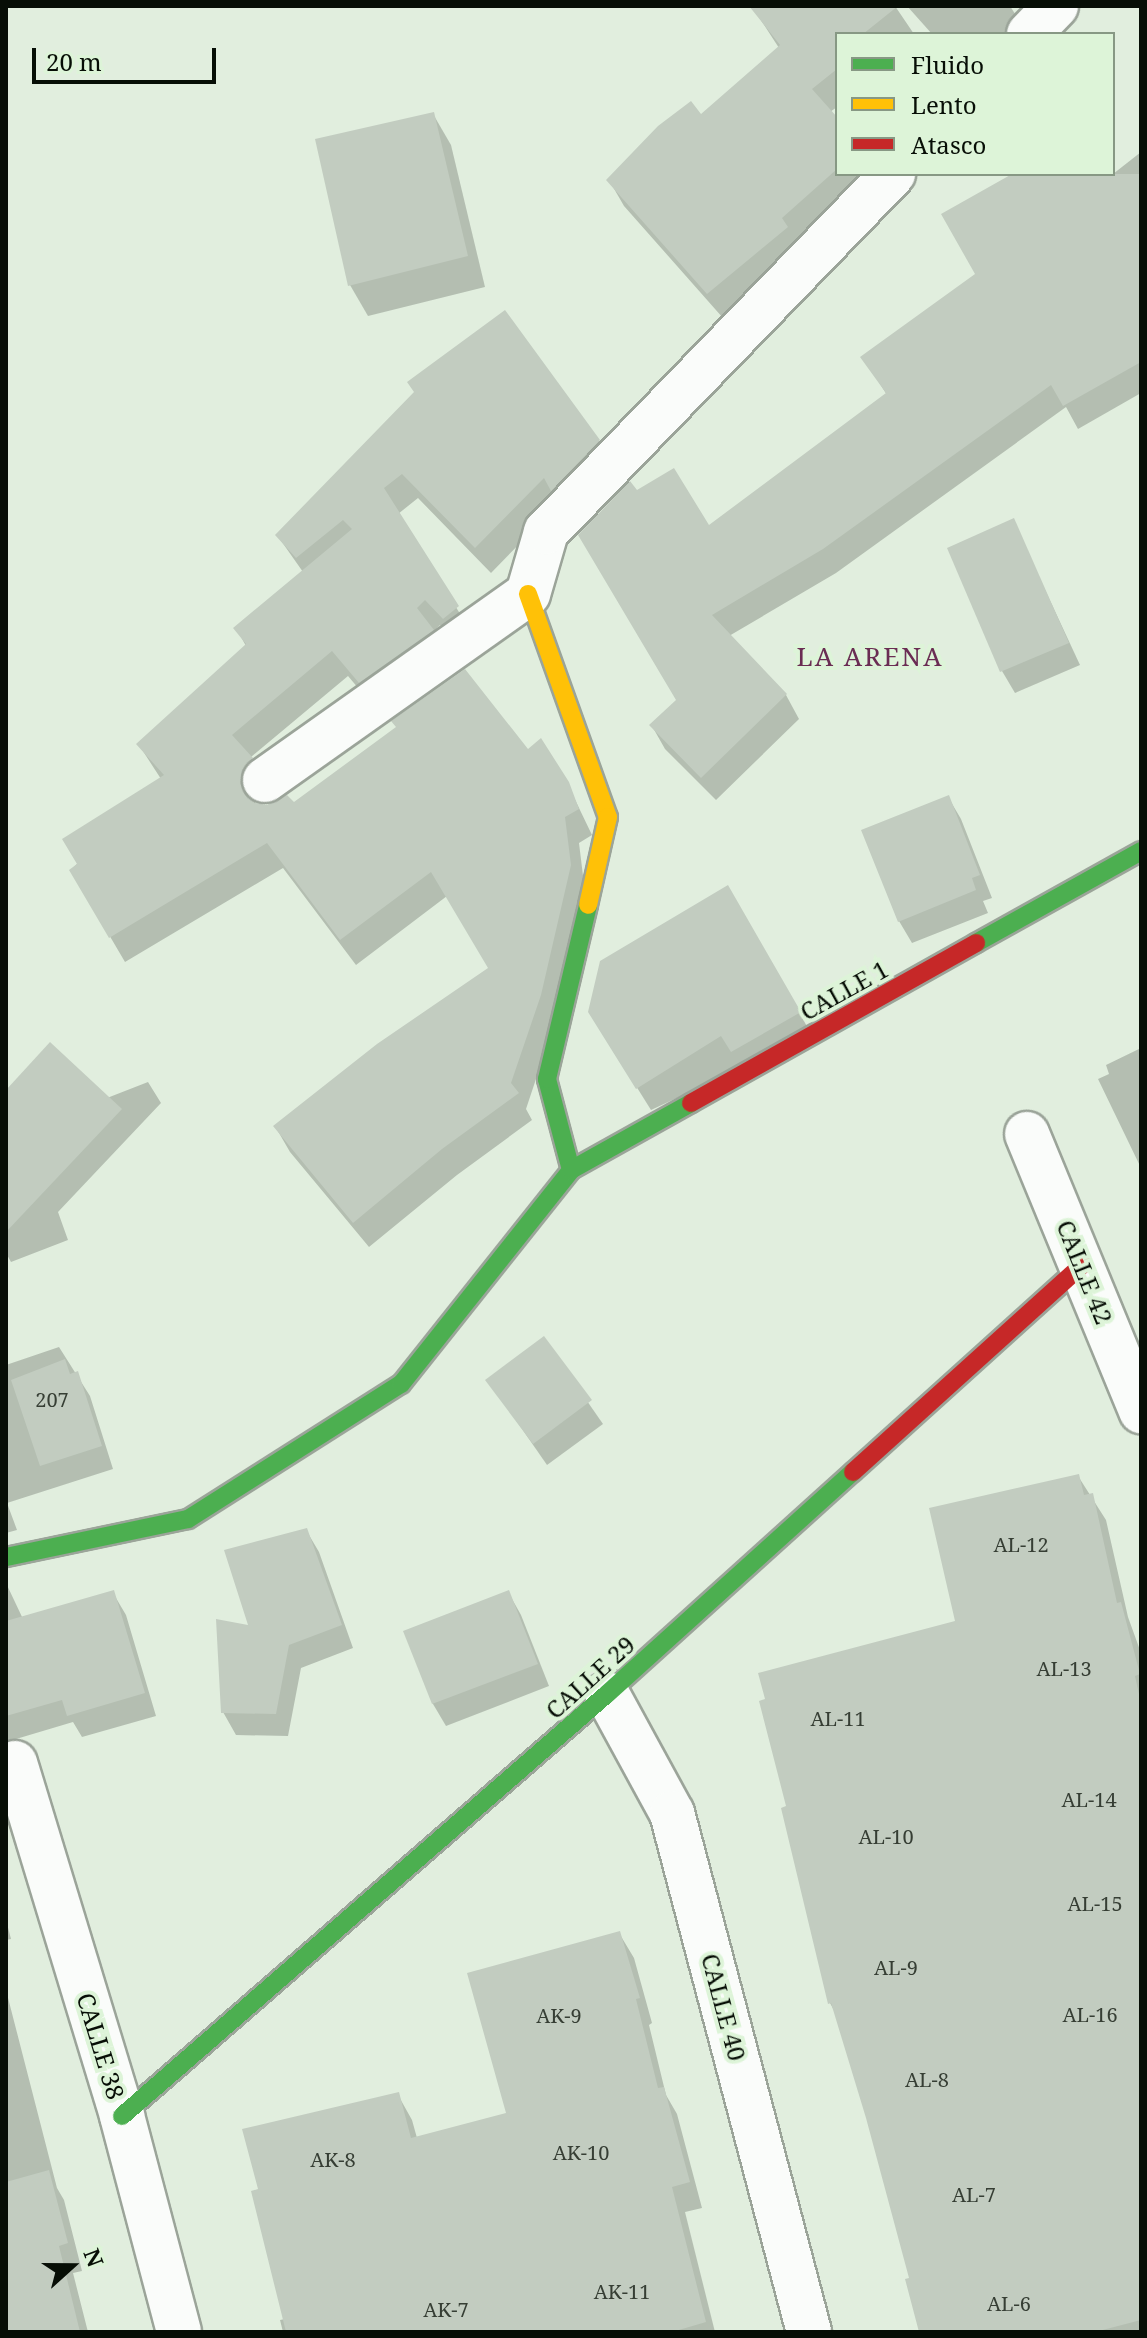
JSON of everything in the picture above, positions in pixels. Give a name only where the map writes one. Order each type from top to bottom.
[{"type":"street","points":[[1031,32],[1056,6]]},
{"type":"street","points":[[6,1557],[188,1519],[401,1384],[571,1170],[547,1079],[608,817],[528,594],[546,532],[891,176]]},
{"type":"street","points":[[265,780],[528,594]]},
{"type":"street","name":"CALLE 1","points":[[571,1170],[1141,851]]},
{"type":"street","name":"CALLE 42","points":[[1027,1134],[1141,1411]]},
{"type":"street","name":"CALLE 29","points":[[122,2116],[607,1694],[1083,1264]]},
{"type":"street","name":"CALLE 40","points":[[607,1694],[672,1813],[809,2332]]},
{"type":"street","name":"CALLE 38","points":[[15,1763],[122,2116],[179,2332]]},
{"type":"building","points":[[749,6],[898,6],[866,32],[835,32],[835,71],[812,89],[835,115],[835,171],[782,218],[788,227],[707,294],[606,180],[658,126],[691,101],[701,114],[780,45]]},
{"type":"building","points":[[434,112],[468,256],[348,286],[315,139]]},
{"type":"building","points":[[1141,174],[1141,362],[1063,406],[1051,385],[823,549],[712,615],[787,694],[701,778],[649,725],[676,700],[578,535],[630,481],[637,490],[674,468],[709,525],[886,393],[860,357],[975,274],[941,214],[1008,176]]},
{"type":"building","points":[[505,310],[600,440],[551,491],[544,478],[475,548],[402,474],[384,488],[459,606],[443,619],[425,600],[417,608],[434,630],[359,683],[332,651],[232,735],[253,758],[242,770],[240,783],[245,795],[255,803],[267,805],[287,795],[294,802],[396,727],[391,721],[465,669],[528,749],[541,738],[569,782],[579,809],[565,817],[571,865],[541,995],[511,1083],[519,1093],[442,1149],[353,1223],[273,1126],[377,1044],[488,968],[431,872],[340,940],[267,843],[109,938],[69,870],[77,864],[62,839],[164,775],[136,744],[246,644],[233,628],[352,529],[343,520],[296,558],[275,535],[414,392],[407,382]]},
{"type":"building","points":[[1014,518],[1069,643],[1000,672],[947,548]]},
{"type":"building","points":[[949,795],[980,875],[972,878],[976,890],[898,922],[861,830]]},
{"type":"building","points":[[728,885],[801,1012],[731,1052],[721,1036],[636,1089],[588,1012],[600,961]]},
{"type":"building","points":[[50,1042],[122,1109],[6,1232],[6,1090]]},
{"type":"building","points":[[544,1336],[592,1400],[533,1444],[485,1380]]},
{"type":"building","points":[[65,1359],[70,1374],[78,1371],[102,1446],[40,1466],[11,1380]]},
{"type":"building","points":[[1079,1474],[1084,1495],[1093,1493],[1117,1603],[1121,1602],[1140,1674],[1135,1676],[1141,1703],[1141,2320],[1095,2332],[919,2332],[905,2279],[909,2278],[866,2118],[831,2003],[828,2004],[781,1808],[786,1806],[759,1701],[765,1699],[758,1673],[955,1621],[929,1508]]},
{"type":"building","points":[[307,1528],[342,1625],[289,1645],[276,1714],[221,1713],[216,1619],[248,1625],[224,1550]]},
{"type":"building","points":[[114,1590],[145,1693],[67,1716],[62,1700],[6,1716],[6,1621]]},
{"type":"building","points":[[509,1590],[538,1664],[432,1704],[403,1631]]},
{"type":"building","points":[[620,1931],[640,1998],[636,1999],[658,2088],[664,2087],[690,2182],[672,2187],[706,2322],[672,2332],[286,2332],[251,2191],[258,2189],[242,2129],[399,2092],[411,2138],[506,2113],[467,1973]]},
{"type":"building","points":[[49,2170],[68,2243],[59,2246],[80,2332],[6,2332],[6,2182]]},
{"type":"traffic: fast","points":[[976,943],[1141,851]]},
{"type":"traffic: fast","points":[[571,1170],[547,1079],[588,905]]},
{"type":"traffic: fast","points":[[6,1557],[188,1519],[401,1384],[571,1170],[691,1103]]},
{"type":"traffic: fast","points":[[122,2116],[607,1694],[853,1472]]},
{"type":"traffic: slow","points":[[528,594],[608,817],[588,905]]},
{"type":"traffic: jam","points":[[691,1103],[976,943]]},
{"type":"traffic: jam","points":[[853,1472],[1083,1264]]},
{"type":"district","name":"LA ARENA","points":[[870,657]]}]
